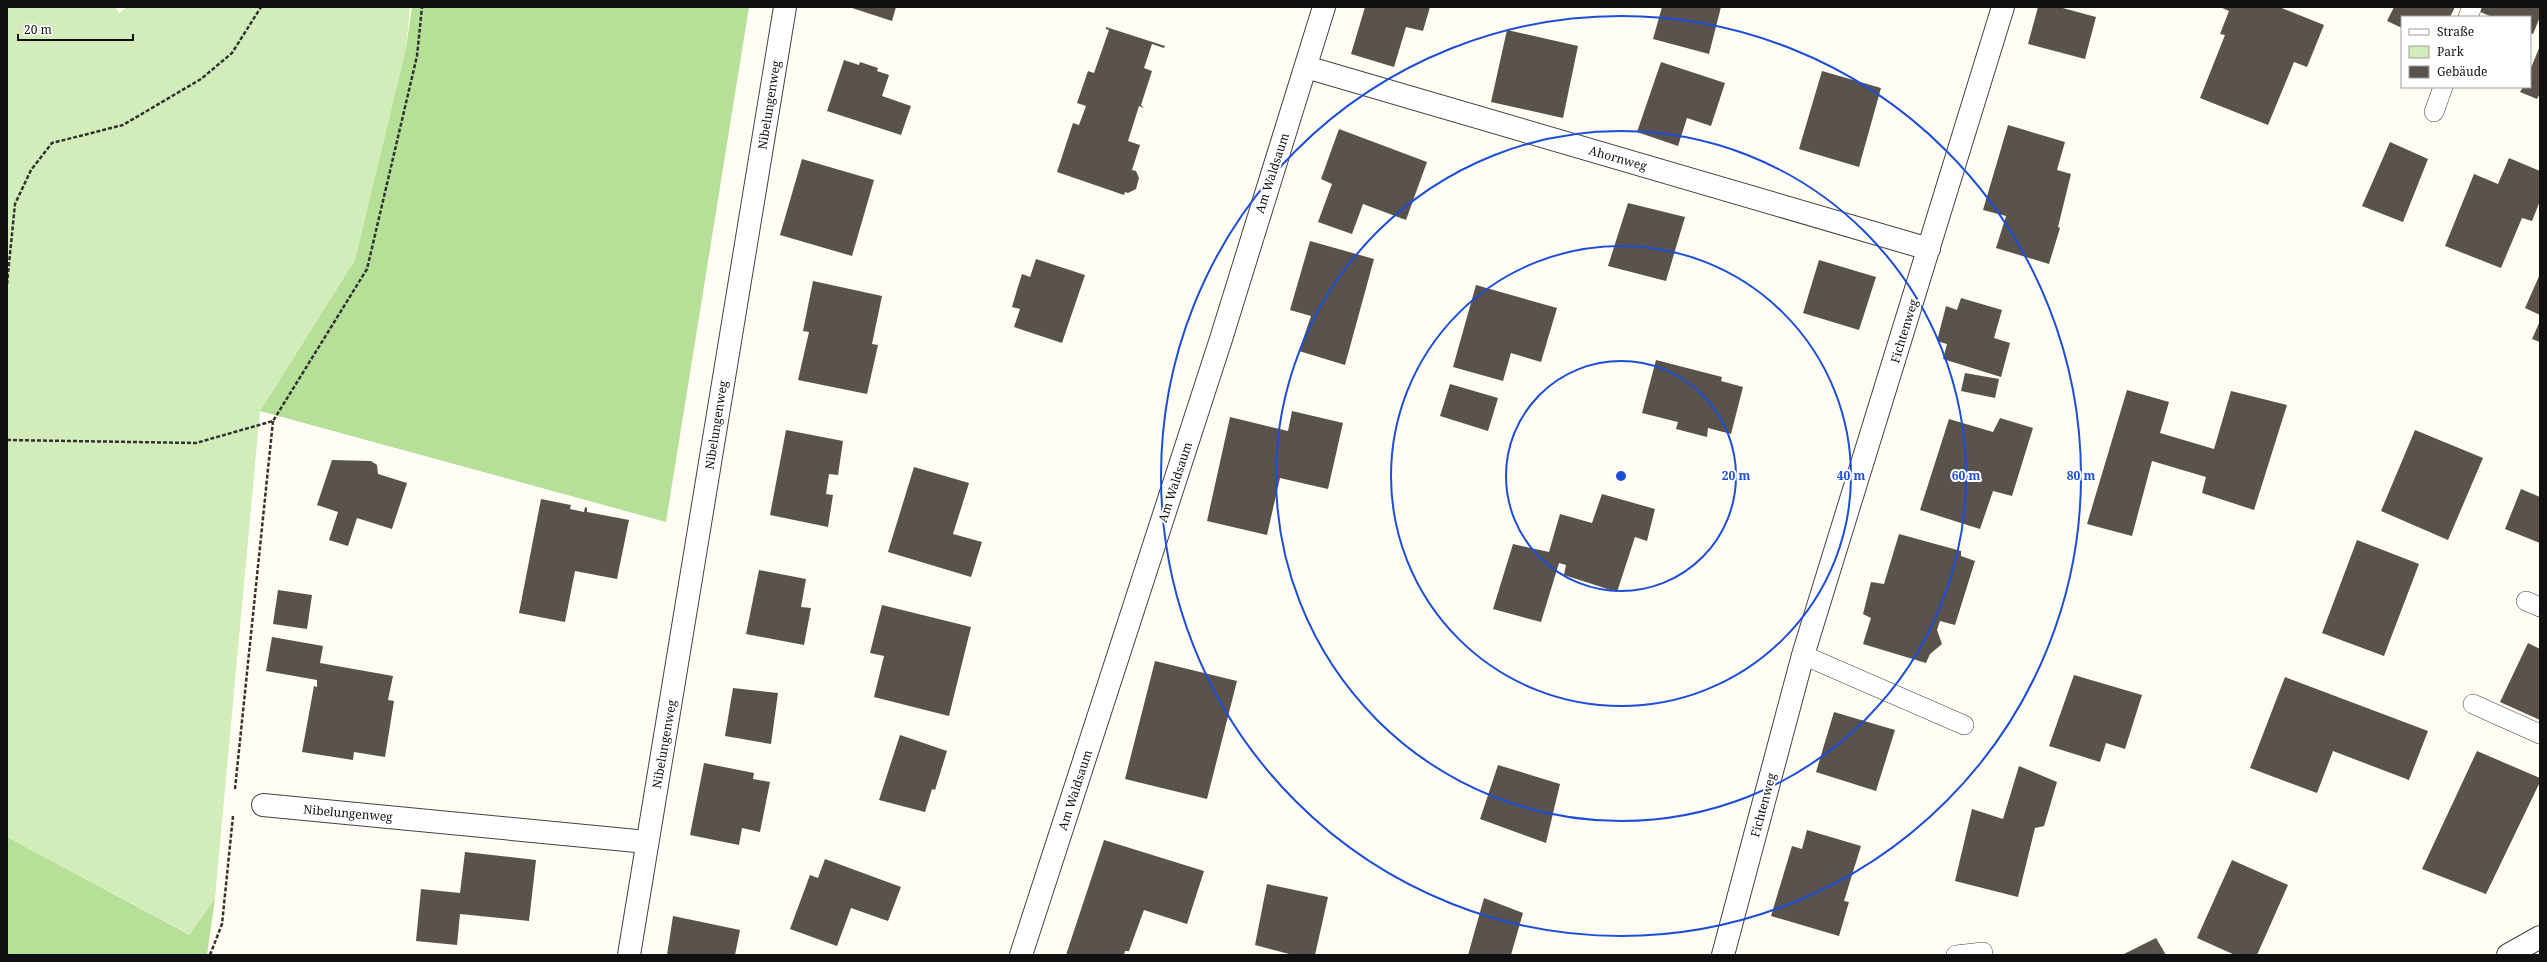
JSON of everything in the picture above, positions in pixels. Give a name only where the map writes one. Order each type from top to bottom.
[{"type":"street","name":"Nibelungenweg","points":[[629,955],[785,7]]},
{"type":"street","name":"Am Waldsaum","points":[[1021,955],[1222,339],[1232,300],[1324,7]]},
{"type":"street","name":"Fichtenweg","points":[[1723,955],[1803,655],[2003,7]]},
{"type":"street","name":"Ahornweg","points":[[1306,67],[1929,249]]},
{"type":"street","name":"Nibelungenweg","points":[[263,805],[647,842]]},
{"type":"street","points":[[2508,955],[2540,937]]},
{"type":"lane","points":[[2434,112],[2443,88]]},
{"type":"lane","points":[[1803,655],[1964,725]]},
{"type":"lane","points":[[2473,704],[2540,734]]},
{"type":"lane","points":[[1956,955],[1983,952]]},
{"type":"path","points":[[7,284],[15,204],[31,170],[52,143],[123,125],[201,79],[232,53],[261,7]]},
{"type":"path","points":[[235,790],[273,421],[367,269],[417,56],[422,7]]},
{"type":"path","points":[[7,440],[196,443],[273,421]]},
{"type":"path","points":[[210,955],[222,924],[233,814]]},
{"type":"green space","points":[[7,7],[115,7],[119,13],[127,7],[410,7],[406,48],[355,260],[260,411],[215,898],[191,935],[7,837]]},
{"type":"green space","points":[[412,7],[749,7],[666,522],[260,411],[355,260],[406,48]]},
{"type":"green space","points":[[7,837],[190,935],[215,898],[207,955],[7,955]]},
{"type":"building","points":[[849,7],[896,7],[892,21]]},
{"type":"building","points":[[1365,7],[1430,7],[1423,31],[1406,27],[1394,67],[1351,54]]},
{"type":"building","points":[[1662,7],[1721,7],[1709,54],[1653,39]]},
{"type":"building","points":[[2038,7],[2059,7],[2096,17],[2085,59],[2028,44]]},
{"type":"building","points":[[2220,7],[2279,7],[2324,25],[2307,67],[2294,62],[2268,125],[2200,98],[2225,35],[2220,34],[2229,11]]},
{"type":"building","points":[[2394,7],[2455,7],[2450,16],[2401,16],[2401,28],[2387,21]]},
{"type":"building","points":[[2477,7],[2540,7],[2540,17],[2533,34],[2531,33],[2531,16],[2490,16],[2476,10]]},
{"type":"building","points":[[1106,27],[1165,46],[1164,48],[1152,44],[1144,68],[1152,71],[1141,105],[1144,108],[1139,106],[1128,141],[1140,145],[1132,170],[1136,171],[1139,178],[1136,189],[1128,193],[1125,192],[1124,195],[1057,172],[1073,123],[1079,125],[1086,106],[1077,103],[1088,71],[1094,73],[1109,30],[1106,29]]},
{"type":"building","points":[[1507,30],[1578,46],[1563,118],[1491,102]]},
{"type":"building","points":[[2540,46],[2540,93],[2537,99],[2520,92],[2522,88],[2531,88],[2531,68]]},
{"type":"building","points":[[844,60],[859,65],[860,62],[878,68],[877,71],[889,75],[882,96],[911,106],[901,135],[827,111]]},
{"type":"building","points":[[1661,62],[1725,83],[1711,126],[1687,118],[1678,146],[1637,132]]},
{"type":"building","points":[[1822,71],[1881,88],[1859,167],[1799,149]]},
{"type":"building","points":[[2008,125],[2065,142],[2057,170],[2071,174],[2058,227],[2060,228],[2049,264],[1996,248],[2006,216],[1983,210]]},
{"type":"building","points":[[1339,129],[1427,162],[1406,220],[1363,204],[1352,234],[1318,222],[1332,184],[1321,179]]},
{"type":"building","points":[[2390,142],[2428,159],[2403,222],[2362,206]]},
{"type":"building","points":[[2509,158],[2540,171],[2540,201],[2532,221],[2522,218],[2501,268],[2445,246],[2474,174],[2498,184]]},
{"type":"building","points":[[802,159],[874,180],[852,256],[780,235]]},
{"type":"building","points":[[1628,203],[1685,217],[1666,281],[1608,266]]},
{"type":"building","points":[[1310,241],[1374,259],[1345,365],[1299,351],[1311,316],[1290,310]]},
{"type":"building","points":[[1036,259],[1085,275],[1062,343],[1014,327],[1020,309],[1012,307],[1022,274],[1030,277]]},
{"type":"building","points":[[1819,260],[1876,277],[1859,330],[1803,313]]},
{"type":"building","points":[[2540,274],[2540,315],[2525,308]]},
{"type":"building","points":[[813,281],[882,296],[872,344],[878,345],[867,394],[798,380],[809,332],[803,331]]},
{"type":"building","points":[[1476,285],[1557,308],[1541,362],[1511,353],[1503,381],[1453,367]]},
{"type":"building","points":[[1961,298],[2002,310],[1994,338],[2010,343],[2001,377],[1943,359],[1947,344],[1937,341],[1946,306],[1957,310]]},
{"type":"building","points":[[2540,321],[2540,342],[2532,339]]},
{"type":"building","points":[[1656,360],[1722,377],[1721,381],[1743,387],[1731,434],[1708,428],[1707,437],[1676,429],[1678,422],[1642,413]]},
{"type":"building","points":[[1965,373],[1999,379],[1995,398],[1961,391]]},
{"type":"building","points":[[1450,384],[1498,398],[1488,431],[1440,416]]},
{"type":"building","points":[[2127,390],[2169,402],[2160,433],[2214,449],[2231,391],[2287,405],[2254,510],[2202,493],[2206,477],[2152,461],[2132,536],[2087,524]]},
{"type":"building","points":[[1292,411],[1343,423],[1328,489],[1280,478],[1267,535],[1207,521],[1230,417],[1288,431]]},
{"type":"building","points":[[2000,418],[2033,428],[2012,496],[1993,491],[1980,529],[1920,510],[1949,419],[1993,432]]},
{"type":"building","points":[[786,430],[843,441],[838,475],[829,474],[826,494],[833,495],[828,527],[770,515]]},
{"type":"building","points":[[2415,430],[2483,458],[2448,540],[2381,511]]},
{"type":"building","points":[[332,460],[371,461],[377,465],[378,474],[407,483],[392,529],[357,518],[348,546],[329,540],[338,512],[317,505]]},
{"type":"building","points":[[914,467],[969,483],[953,534],[982,542],[971,577],[888,552]]},
{"type":"building","points":[[2521,489],[2540,497],[2540,543],[2505,529]]},
{"type":"building","points":[[1602,494],[1655,509],[1647,541],[1635,537],[1617,592],[1564,575],[1566,565],[1559,563],[1541,622],[1493,609],[1513,544],[1549,552],[1560,514],[1592,523]]},
{"type":"building","points":[[541,499],[571,505],[570,509],[584,512],[585,507],[587,508],[587,512],[629,520],[617,579],[575,571],[565,622],[519,613]]},
{"type":"building","points":[[1899,534],[1961,551],[1961,556],[1975,561],[1955,625],[1940,621],[1937,630],[1942,644],[1930,654],[1926,663],[1863,644],[1871,618],[1863,614],[1871,582],[1884,584]]},
{"type":"building","points":[[2357,540],[2419,564],[2384,656],[2322,633]]},
{"type":"building","points":[[759,570],[806,579],[801,607],[811,608],[804,645],[746,634]]},
{"type":"building","points":[[278,590],[312,595],[307,629],[273,624]]},
{"type":"building","points":[[882,605],[971,627],[949,716],[874,697],[884,656],[870,653]]},
{"type":"building","points":[[272,637],[323,646],[320,663],[393,676],[388,700],[394,701],[385,757],[354,752],[353,760],[302,752],[314,686],[317,687],[317,680],[266,671]]},
{"type":"building","points":[[2528,643],[2540,649],[2540,720],[2500,702]]},
{"type":"building","points":[[1155,661],[1237,681],[1207,799],[1125,779]]},
{"type":"building","points":[[2074,675],[2142,695],[2125,749],[2106,743],[2100,762],[2049,746]]},
{"type":"building","points":[[2285,677],[2428,731],[2409,780],[2333,751],[2317,793],[2250,768]]},
{"type":"building","points":[[733,688],[778,693],[771,744],[725,736]]},
{"type":"building","points":[[1834,712],[1895,730],[1876,791],[1816,772]]},
{"type":"building","points":[[900,735],[947,751],[935,790],[932,789],[925,812],[879,800]]},
{"type":"building","points":[[2477,751],[2540,778],[2540,782],[2486,894],[2422,869]]},
{"type":"building","points":[[704,763],[754,773],[753,779],[770,782],[760,832],[742,828],[739,845],[690,835]]},
{"type":"building","points":[[1498,765],[1560,784],[1546,843],[1480,819]]},
{"type":"building","points":[[2019,766],[2057,782],[2044,826],[2035,828],[2018,897],[1955,881],[1972,809],[2003,819]]},
{"type":"building","points":[[1807,830],[1861,846],[1844,901],[1849,902],[1839,936],[1771,916],[1792,846],[1802,849]]},
{"type":"building","points":[[1104,840],[1204,871],[1187,924],[1144,910],[1129,951],[1125,951],[1124,955],[1066,955]]},
{"type":"building","points":[[465,852],[536,860],[529,921],[460,914],[457,945],[416,941],[421,889],[460,893]]},
{"type":"building","points":[[825,859],[901,887],[888,921],[851,908],[837,946],[790,929],[810,875],[818,878]]},
{"type":"building","points":[[2232,860],[2288,885],[2257,955],[2235,955],[2197,938]]},
{"type":"building","points":[[1267,884],[1328,897],[1315,955],[1293,955],[1255,945]]},
{"type":"building","points":[[1484,898],[1523,913],[1511,955],[1468,955]]},
{"type":"building","points":[[673,916],[740,930],[735,955],[667,955]]},
{"type":"building","points":[[2156,938],[2166,955],[2122,955]]}]
